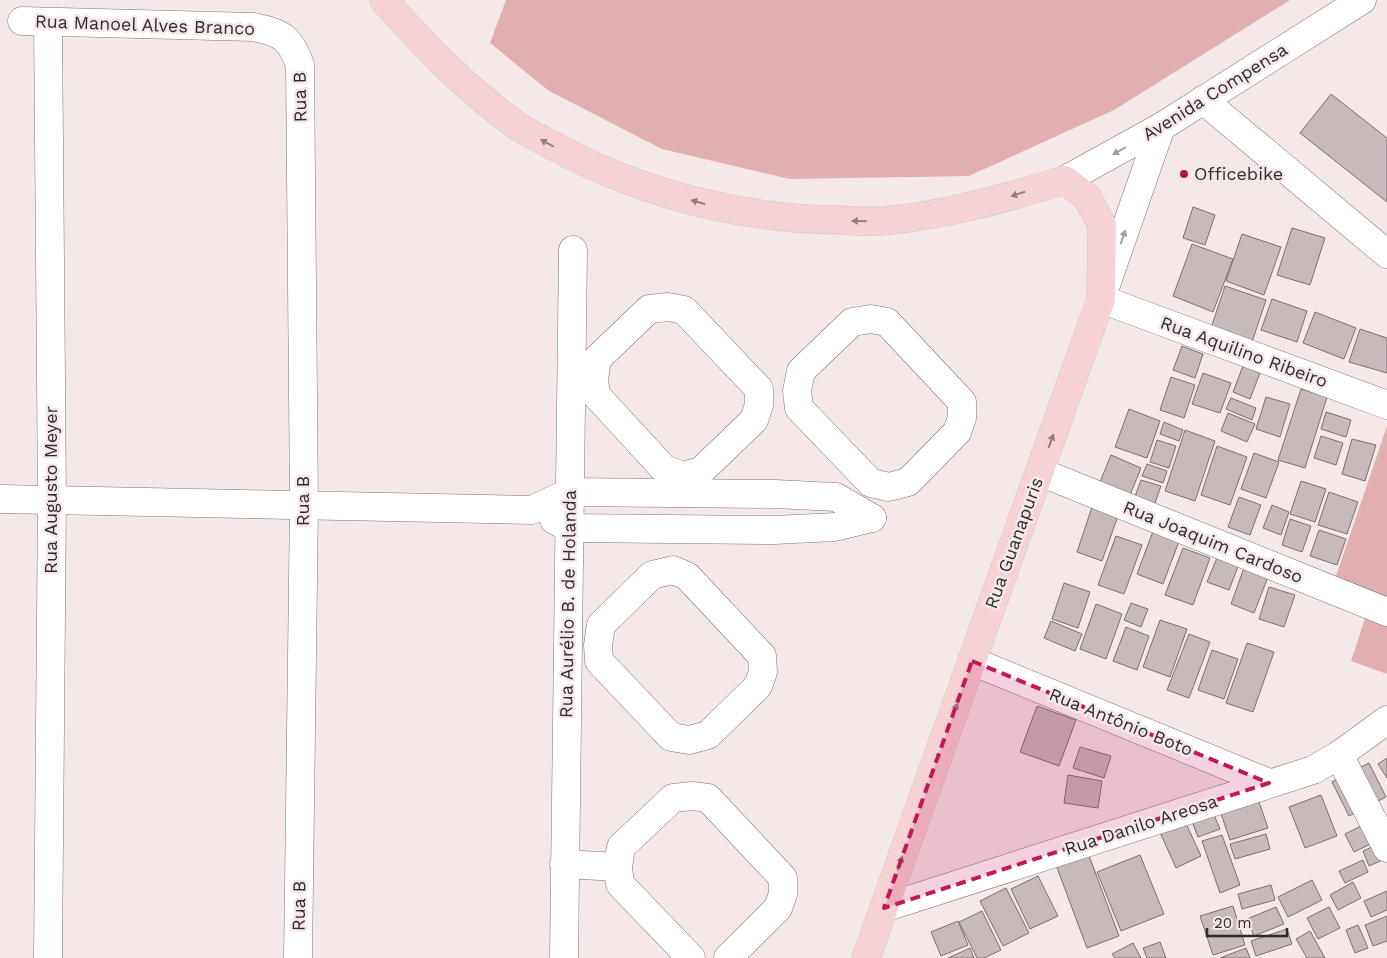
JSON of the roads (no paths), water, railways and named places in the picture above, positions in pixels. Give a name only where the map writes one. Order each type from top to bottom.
[{"type":"main road","name":"Avenida Compensa","points":[[384,0],[461,83],[518,126],[578,160],[659,192],[729,210],[809,220],[882,221],[947,212],[1003,199],[1065,180]]},
{"type":"main road","points":[[1065,180],[1087,197],[1102,225],[1101,299]]},
{"type":"main road","name":"Rua Guanapuris","points":[[866,958],[1101,299]]},
{"type":"street","name":"Avenida Compensa","points":[[1065,180],[1161,127],[1362,0]]},
{"type":"street","name":"Rua Manoel Alves Branco","points":[[35,21],[253,27],[276,32],[293,46]]},
{"type":"street","name":"Rua Augusto Meyer","points":[[35,21],[52,499],[48,958]]},
{"type":"street","name":"Rua B","points":[[293,46],[300,65],[304,505],[298,958]]},
{"type":"street","points":[[1203,100],[1387,254]]},
{"type":"street","name":"Rua Guanapuris","points":[[1101,299],[1161,127]]},
{"type":"street","name":"Rua Aurélio B. de Holanda","points":[[564,958],[570,492],[583,378],[573,250]]},
{"type":"street","name":"Rua Aquilino Ribeiro","points":[[1101,299],[1387,405]]},
{"type":"street","points":[[673,570],[682,485],[701,472],[754,420],[759,405],[759,389],[684,310],[668,307],[649,309],[597,359],[583,378],[596,396],[664,469],[682,485]]},
{"type":"street","points":[[0,499],[532,510],[570,528],[835,528],[872,518],[908,482],[957,432],[962,418],[962,402],[887,322],[871,319],[852,322],[801,371],[797,391],[799,408],[871,483],[889,487],[908,482]]},
{"type":"street","points":[[759,405],[799,408]]},
{"type":"street","name":"Rua Joaquim Cardoso","points":[[1040,472],[1387,612]]},
{"type":"street","points":[[532,510],[570,492],[682,485],[775,494],[836,497],[872,518]]},
{"type":"street","points":[[673,570],[687,576],[762,656],[763,672],[758,686],[708,735],[689,740],[671,737],[599,661],[598,645],[601,625],[652,575],[673,570]]},
{"type":"street","points":[[568,644],[598,645]]},
{"type":"street","name":"Rua Antônio Boto","points":[[972,661],[1269,783]]},
{"type":"street","name":"Rua Danilo Areosa","points":[[884,908],[1313,770],[1339,755],[1387,720]]},
{"type":"street","points":[[1339,755],[1387,848]]},
{"type":"street","points":[[691,958],[620,884],[618,867],[621,847],[673,798],[692,796],[708,798],[783,878],[783,894],[778,908],[728,958]]},
{"type":"street","points":[[564,864],[618,867]]},
{"type":"place","name":"Officebike","points":[[1184,174]]}]
